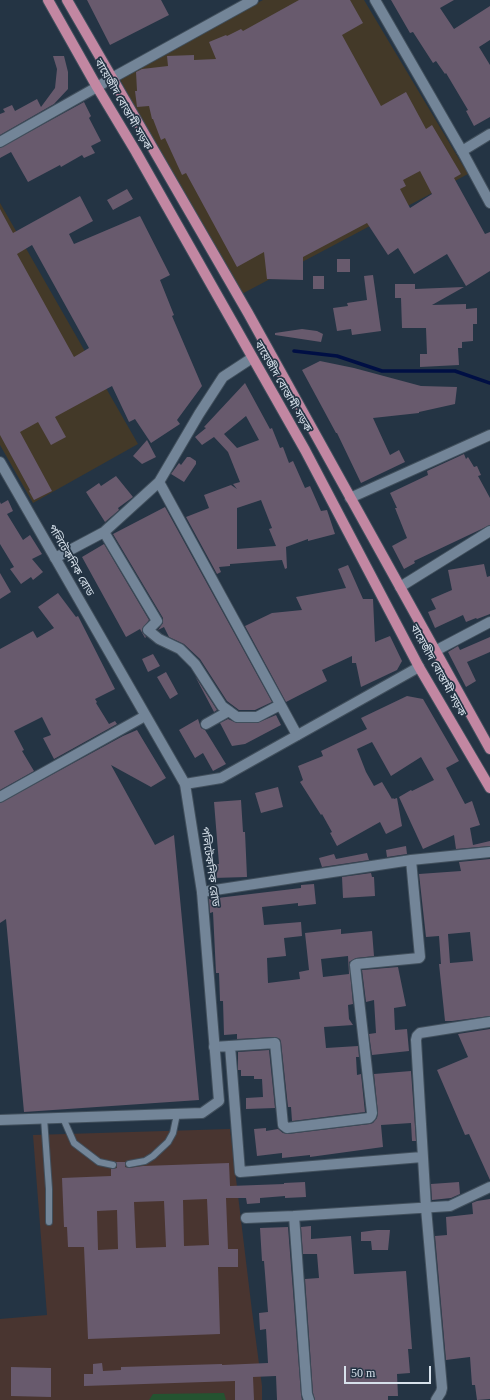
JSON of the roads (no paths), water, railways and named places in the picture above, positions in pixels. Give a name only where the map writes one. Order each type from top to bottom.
[{"type":"main road","name":"বায়েজীদ বোস্তামী সড়ক","points":[[48,0],[97,87],[140,158],[305,450],[419,667],[490,788]]},
{"type":"main road","name":"বায়েজীদ বোস্তামী সড়ক","points":[[67,0],[248,313],[490,749]]},
{"type":"street","points":[[0,142],[253,0]]},
{"type":"street","points":[[375,0],[462,150],[490,203]]},
{"type":"street","points":[[462,150],[490,134]]},
{"type":"street","points":[[55,558],[104,532],[159,482],[199,414],[223,377],[252,358]]},
{"type":"street","points":[[350,498],[490,436]]},
{"type":"street","name":"পলিটেকনিক রোড","points":[[0,462],[185,784],[202,892],[219,1101],[202,1113],[0,1120]]},
{"type":"street","points":[[159,482],[297,735]]},
{"type":"street","points":[[400,587],[490,530]]},
{"type":"street","points":[[104,532],[157,621],[148,630],[159,639],[180,649],[195,664],[222,706],[237,716],[256,718],[280,705]]},
{"type":"street","points":[[436,651],[490,622]]},
{"type":"street","points":[[185,784],[221,778],[419,667]]},
{"type":"street","points":[[206,724],[229,711]]},
{"type":"street","points":[[0,797],[145,716]]},
{"type":"street","points":[[202,892],[411,860],[490,852]]},
{"type":"street","points":[[214,1047],[275,1043],[284,1127],[287,1128],[369,1118],[372,1116],[356,965],[420,957],[411,860]]},
{"type":"street","points":[[436,1400],[442,1388],[422,1157],[417,1036],[420,1033],[490,1022]]},
{"type":"street","points":[[230,1046],[240,1172],[422,1157]]},
{"type":"street","points":[[246,1218],[450,1206],[490,1187]]},
{"type":"street","points":[[294,1216],[307,1394],[309,1400]]},
{"type":"lane","points":[[129,1164],[145,1161],[168,1142],[173,1133],[177,1114]]},
{"type":"lane","points":[[44,1118],[49,1189],[48,1222]]},
{"type":"lane","points":[[63,1118],[74,1143],[99,1162],[113,1164]]},
{"type":"waterway","points":[[294,351],[337,356],[382,371],[455,371],[490,383]]}]
